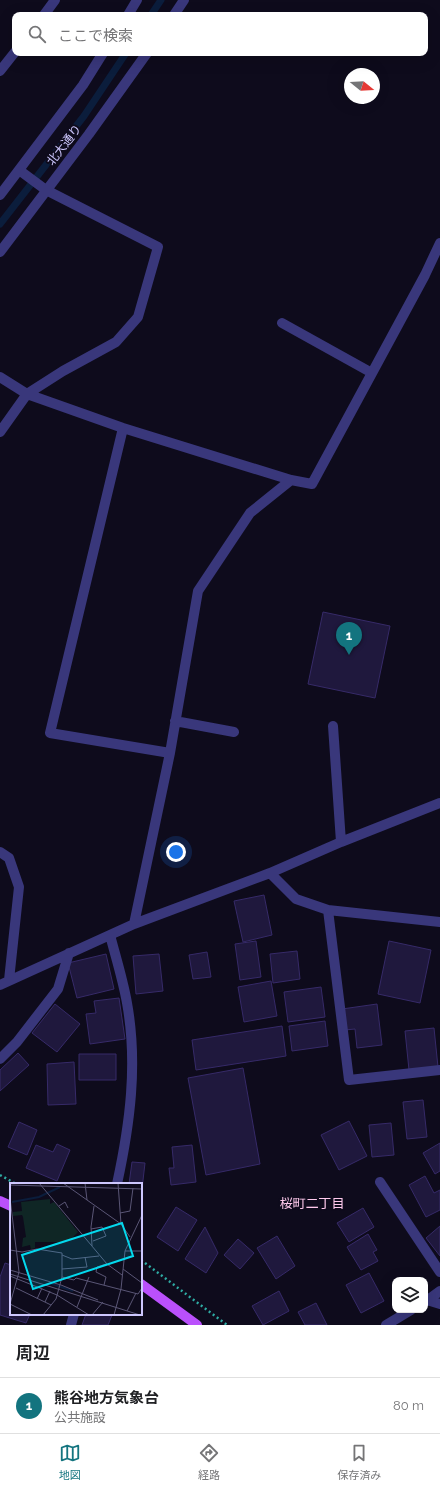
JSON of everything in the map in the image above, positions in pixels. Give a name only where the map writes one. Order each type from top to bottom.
[{"type":"main road","points":[[0,1201],[10,1206]]},
{"type":"main road","points":[[142,1285],[197,1325]]},
{"type":"street","points":[[46,12],[55,0]]},
{"type":"street","points":[[130,12],[137,0]]},
{"type":"street","points":[[176,12],[184,0]]},
{"type":"street","points":[[0,71],[12,56]]},
{"type":"street","name":"北大通り","points":[[0,195],[83,85],[101,56]]},
{"type":"street","name":"北大通り","points":[[0,252],[89,134],[145,56]]},
{"type":"street","points":[[0,432],[27,394],[63,371],[116,342],[138,317],[158,247],[46,190],[19,170]]},
{"type":"street","points":[[0,376],[27,394],[123,428],[291,480],[312,484],[426,275],[440,243]]},
{"type":"street","points":[[282,323],[372,373]]},
{"type":"street","points":[[123,428],[50,733],[170,753]]},
{"type":"street","points":[[134,924],[170,753],[198,591],[250,513],[291,480]]},
{"type":"street","points":[[175,721],[234,732]]},
{"type":"street","points":[[334,726],[341,842]]},
{"type":"street","points":[[0,985],[134,924],[270,872],[440,803]]},
{"type":"street","points":[[0,852],[9,858],[19,887],[9,980]]},
{"type":"street","points":[[270,872],[296,899],[328,910],[440,922]]},
{"type":"street","points":[[328,910],[349,1080],[440,1070]]},
{"type":"street","points":[[110,935],[127,1003],[133,1078],[126,1143],[117,1183]]},
{"type":"street","points":[[0,1059],[17,1042],[58,989],[69,954]]},
{"type":"street","points":[[380,1182],[440,1272]]},
{"type":"street","points":[[428,1300],[440,1291]]},
{"type":"street","points":[[428,1301],[440,1304]]},
{"type":"street","points":[[386,1325],[406,1313]]},
{"type":"street","points":[[71,1325],[74,1315]]},
{"type":"path","points":[[0,1175],[14,1183]]},
{"type":"path","points":[[142,1261],[227,1325]]},
{"type":"building","points":[[323,612],[390,626],[375,698],[308,684]]},
{"type":"building","points":[[264,895],[272,935],[243,942],[234,901]]},
{"type":"building","points":[[256,941],[261,977],[240,980],[235,944]]},
{"type":"building","points":[[389,941],[431,950],[420,1003],[378,994]]},
{"type":"building","points":[[297,951],[300,979],[273,983],[270,954]]},
{"type":"building","points":[[207,952],[211,977],[193,979],[189,955]]},
{"type":"building","points":[[106,954],[114,989],[77,998],[68,963]]},
{"type":"building","points":[[159,954],[163,991],[136,994],[133,956]]},
{"type":"building","points":[[271,981],[277,1016],[244,1022],[238,987]]},
{"type":"building","points":[[321,987],[325,1017],[288,1022],[284,992]]},
{"type":"building","points":[[119,998],[125,1039],[90,1044],[86,1014],[96,1013],[94,1001]]},
{"type":"building","points":[[55,1004],[80,1024],[57,1052],[32,1033]]},
{"type":"building","points":[[377,1004],[382,1045],[357,1048],[355,1029],[345,1030],[342,1009]]},
{"type":"building","points":[[325,1021],[328,1046],[292,1051],[289,1026]]},
{"type":"building","points":[[282,1026],[286,1056],[196,1070],[192,1040]]},
{"type":"building","points":[[434,1028],[438,1067],[409,1070],[405,1031]]},
{"type":"building","points":[[18,1053],[29,1065],[0,1091],[0,1070]]},
{"type":"building","points":[[79,1054],[116,1054],[116,1080],[79,1080]]},
{"type":"building","points":[[74,1062],[76,1104],[48,1105],[47,1064]]},
{"type":"building","points":[[243,1068],[260,1164],[206,1175],[188,1078]]},
{"type":"building","points":[[423,1100],[427,1137],[407,1139],[403,1102]]},
{"type":"building","points":[[349,1121],[367,1156],[339,1170],[321,1135]]},
{"type":"building","points":[[19,1122],[37,1130],[27,1155],[8,1147]]},
{"type":"building","points":[[391,1123],[394,1155],[372,1157],[369,1125]]},
{"type":"building","points":[[440,1143],[440,1171],[435,1174],[423,1153]]},
{"type":"building","points":[[57,1144],[70,1150],[57,1181],[26,1168],[36,1145],[53,1152]]},
{"type":"building","points":[[192,1145],[196,1182],[171,1185],[169,1168],[174,1168],[172,1147]]},
{"type":"building","points":[[132,1162],[145,1163],[142,1189],[142,1183],[129,1183]]},
{"type":"building","points":[[425,1176],[434,1193],[440,1190],[440,1210],[426,1217],[409,1185]]},
{"type":"building","points":[[176,1207],[197,1220],[178,1251],[157,1237]]},
{"type":"building","points":[[363,1208],[374,1227],[349,1242],[337,1223]]},
{"type":"building","points":[[440,1226],[440,1256],[426,1238]]},
{"type":"building","points":[[205,1227],[218,1253],[206,1273],[185,1259]]},
{"type":"building","points":[[368,1234],[377,1250],[373,1252],[378,1261],[361,1270],[347,1247]]},
{"type":"building","points":[[277,1236],[295,1266],[276,1279],[257,1248]]},
{"type":"building","points":[[238,1239],[254,1253],[240,1269],[224,1255]]},
{"type":"building","points":[[5,1263],[10,1265],[10,1315],[30,1315],[26,1323],[0,1315],[0,1277]]},
{"type":"building","points":[[369,1273],[384,1301],[361,1313],[346,1285]]},
{"type":"building","points":[[279,1291],[289,1311],[263,1325],[252,1306]]},
{"type":"building","points":[[316,1303],[327,1325],[305,1325],[298,1312]]},
{"type":"building","points":[[86,1315],[112,1315],[108,1325],[82,1325]]},
{"type":"waterway","points":[[153,12],[161,0]]},
{"type":"waterway","points":[[0,224],[84,116],[124,56]]},
{"type":"place","name":"熊谷地方気象台","points":[[349,655]]},
{"type":"district","name":"桜町二丁目","points":[[312,1203]]}]
